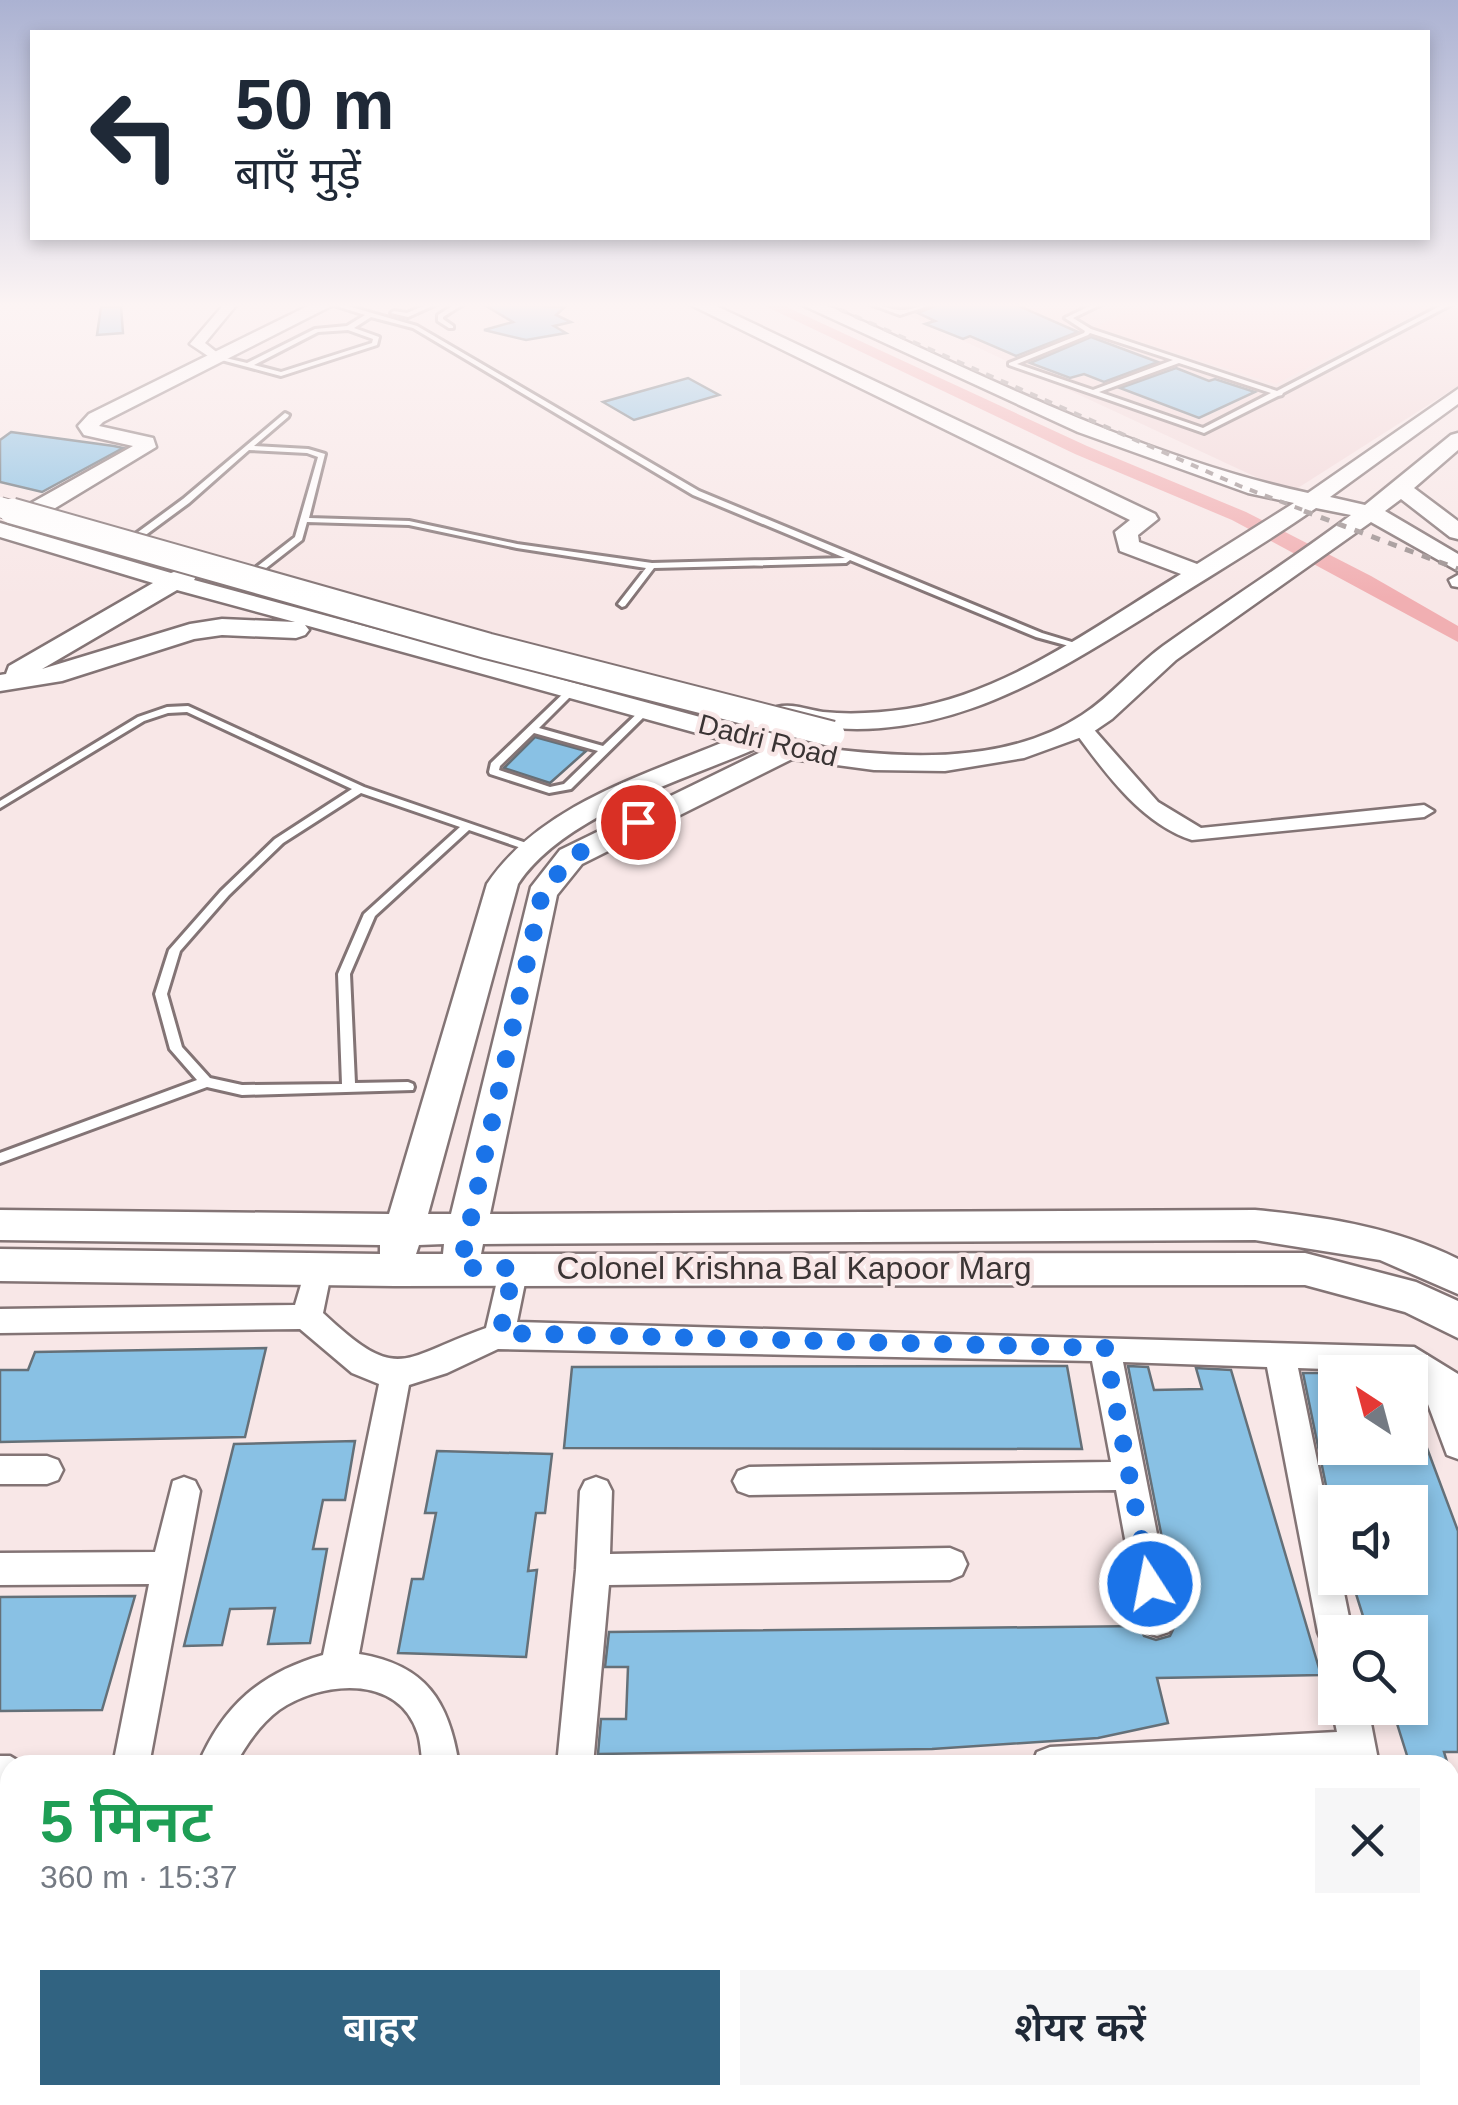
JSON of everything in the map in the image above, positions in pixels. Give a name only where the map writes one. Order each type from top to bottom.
[{"type":"street","points":[[34,511],[146,447],[146,442],[138,438],[92,431],[88,426],[130,401]]},
{"type":"street","points":[[901,401],[1147,519],[1126,532],[1128,546],[1209,565]]},
{"type":"street","points":[[1025,401],[1085,428],[1256,488],[1372,513],[1458,564]]},
{"type":"street","points":[[0,520],[569,679],[825,733],[889,730],[1005,688],[1080,646],[1284,520],[1449,401]]},
{"type":"street","name":"Dadri Road","points":[[0,530],[139,572],[790,749],[900,765],[991,756],[1082,728],[1140,674],[1372,513],[1458,439]]},
{"type":"street","points":[[1402,489],[1458,532]]},
{"type":"street","points":[[0,504],[488,646],[825,733],[900,765]]},
{"type":"street","name":"Dadri Road","points":[[0,504],[206,562],[778,711],[825,733]]},
{"type":"street","points":[[0,657],[170,551]]},
{"type":"street","points":[[0,682],[206,562]]},
{"type":"street","points":[[0,682],[53,675],[207,629],[362,632]]},
{"type":"street","points":[[395,1270],[402,1230],[503,884],[521,858],[534,848],[608,804],[754,739],[778,711]]},
{"type":"street","points":[[1082,728],[1156,813],[1182,832],[1200,834],[1424,810]]},
{"type":"street","points":[[463,1249],[542,894],[553,876],[571,857],[607,836],[825,733]]},
{"type":"street","name":"Colonel Krishna Bal Kapoor Marg","points":[[0,1225],[402,1230],[514,1268],[1305,1269],[1416,1298],[1458,1321]]},
{"type":"street","name":"Colonel Krishna Bal Kapoor Marg","points":[[0,1265],[395,1270],[463,1249],[1255,1225],[1354,1236],[1424,1259],[1458,1278]]},
{"type":"street","points":[[500,1333],[514,1268]]},
{"type":"street","points":[[307,1317],[318,1269]]},
{"type":"street","points":[[0,1321],[307,1317],[370,1370],[396,1375],[426,1371],[500,1333],[1414,1360],[1445,1381],[1458,1445]]},
{"type":"street","points":[[1105,1348],[1157,1620]]},
{"type":"street","points":[[1280,1355],[1333,1615]]},
{"type":"street","points":[[338,1668],[396,1375]]},
{"type":"street","points":[[0,1470],[47,1470]]},
{"type":"street","points":[[750,1481],[1129,1476]]},
{"type":"street","points":[[133,1755],[184,1490]]},
{"type":"street","points":[[575,1755],[593,1570],[596,1491]]},
{"type":"street","points":[[593,1570],[950,1564]]},
{"type":"street","points":[[0,1569],[169,1568]]},
{"type":"street","points":[[222,1755],[246,1716],[266,1698],[314,1673],[338,1668],[386,1676],[406,1688],[422,1704],[434,1725],[439,1755]]},
{"type":"street","points":[[1354,1725],[1361,1755]]},
{"type":"lane","points":[[541,401],[696,493],[1039,635],[1080,646]]},
{"type":"lane","points":[[1115,401],[1204,431],[1265,401]]},
{"type":"lane","points":[[133,540],[285,415]]},
{"type":"lane","points":[[248,448],[308,451],[322,456],[300,538],[254,574]]},
{"type":"lane","points":[[306,520],[409,523],[517,546],[652,566],[854,560]]},
{"type":"lane","points":[[622,604],[652,566]]},
{"type":"lane","points":[[573,689],[495,765],[494,772],[556,790],[567,787],[647,709]]},
{"type":"lane","points":[[0,805],[142,719],[166,710],[188,708],[360,789],[534,848]]},
{"type":"lane","points":[[532,729],[605,750]]},
{"type":"lane","points":[[206,1082],[176,1048],[161,994],[174,950],[279,840],[360,789]]},
{"type":"lane","points":[[349,1088],[344,974],[370,914],[467,826]]},
{"type":"lane","points":[[0,1158],[206,1082],[242,1090],[408,1087]]},
{"type":"shaded area","points":[[1093,401],[1434,401],[1290,493]]},
{"type":"building","points":[[606,401],[698,401],[634,420]]},
{"type":"building","points":[[1155,401],[1235,401],[1199,418]]},
{"type":"building","points":[[11,432],[123,448],[42,492],[0,482],[0,440]]},
{"type":"building","points":[[535,737],[586,751],[550,783],[504,768]]},
{"type":"building","points":[[266,1348],[245,1437],[0,1442],[0,1370],[28,1370],[35,1352]]},
{"type":"building","points":[[1067,1366],[1082,1449],[564,1448],[572,1367]]},
{"type":"building","points":[[1128,1366],[1148,1367],[1154,1390],[1202,1389],[1196,1368],[1231,1370],[1318,1675],[1157,1678],[1168,1723],[1098,1738],[932,1749],[598,1754],[601,1719],[626,1719],[628,1667],[605,1667],[609,1632],[1139,1626],[1144,1636],[1156,1640],[1170,1636],[1178,1619]]},
{"type":"building","points":[[1303,1373],[1318,1373],[1318,1446]]},
{"type":"building","points":[[355,1441],[345,1500],[323,1500],[313,1549],[327,1549],[310,1643],[268,1644],[275,1608],[230,1609],[222,1645],[184,1646],[234,1444]]},
{"type":"building","points":[[437,1451],[552,1454],[545,1513],[536,1513],[528,1571],[537,1570],[526,1657],[398,1653],[412,1579],[423,1579],[436,1513],[425,1513]]},
{"type":"building","points":[[1428,1451],[1458,1531],[1458,1752],[1407,1755],[1397,1725],[1428,1725],[1428,1615],[1363,1615],[1356,1595],[1428,1595],[1428,1485],[1326,1485],[1322,1465],[1428,1465]]},
{"type":"building","points":[[135,1596],[102,1710],[0,1711],[0,1597]]},
{"type":"waterway","points":[[976,401],[1239,516],[1364,580],[1458,635]]},
{"type":"railway","points":[[1048,401],[1311,513]]},
{"type":"railway","points":[[1304,511],[1458,569]]},
{"type":"route","points":[[638,822],[571,857],[542,894],[460,1268],[514,1268],[500,1333],[1105,1348],[1150,1584]]}]
